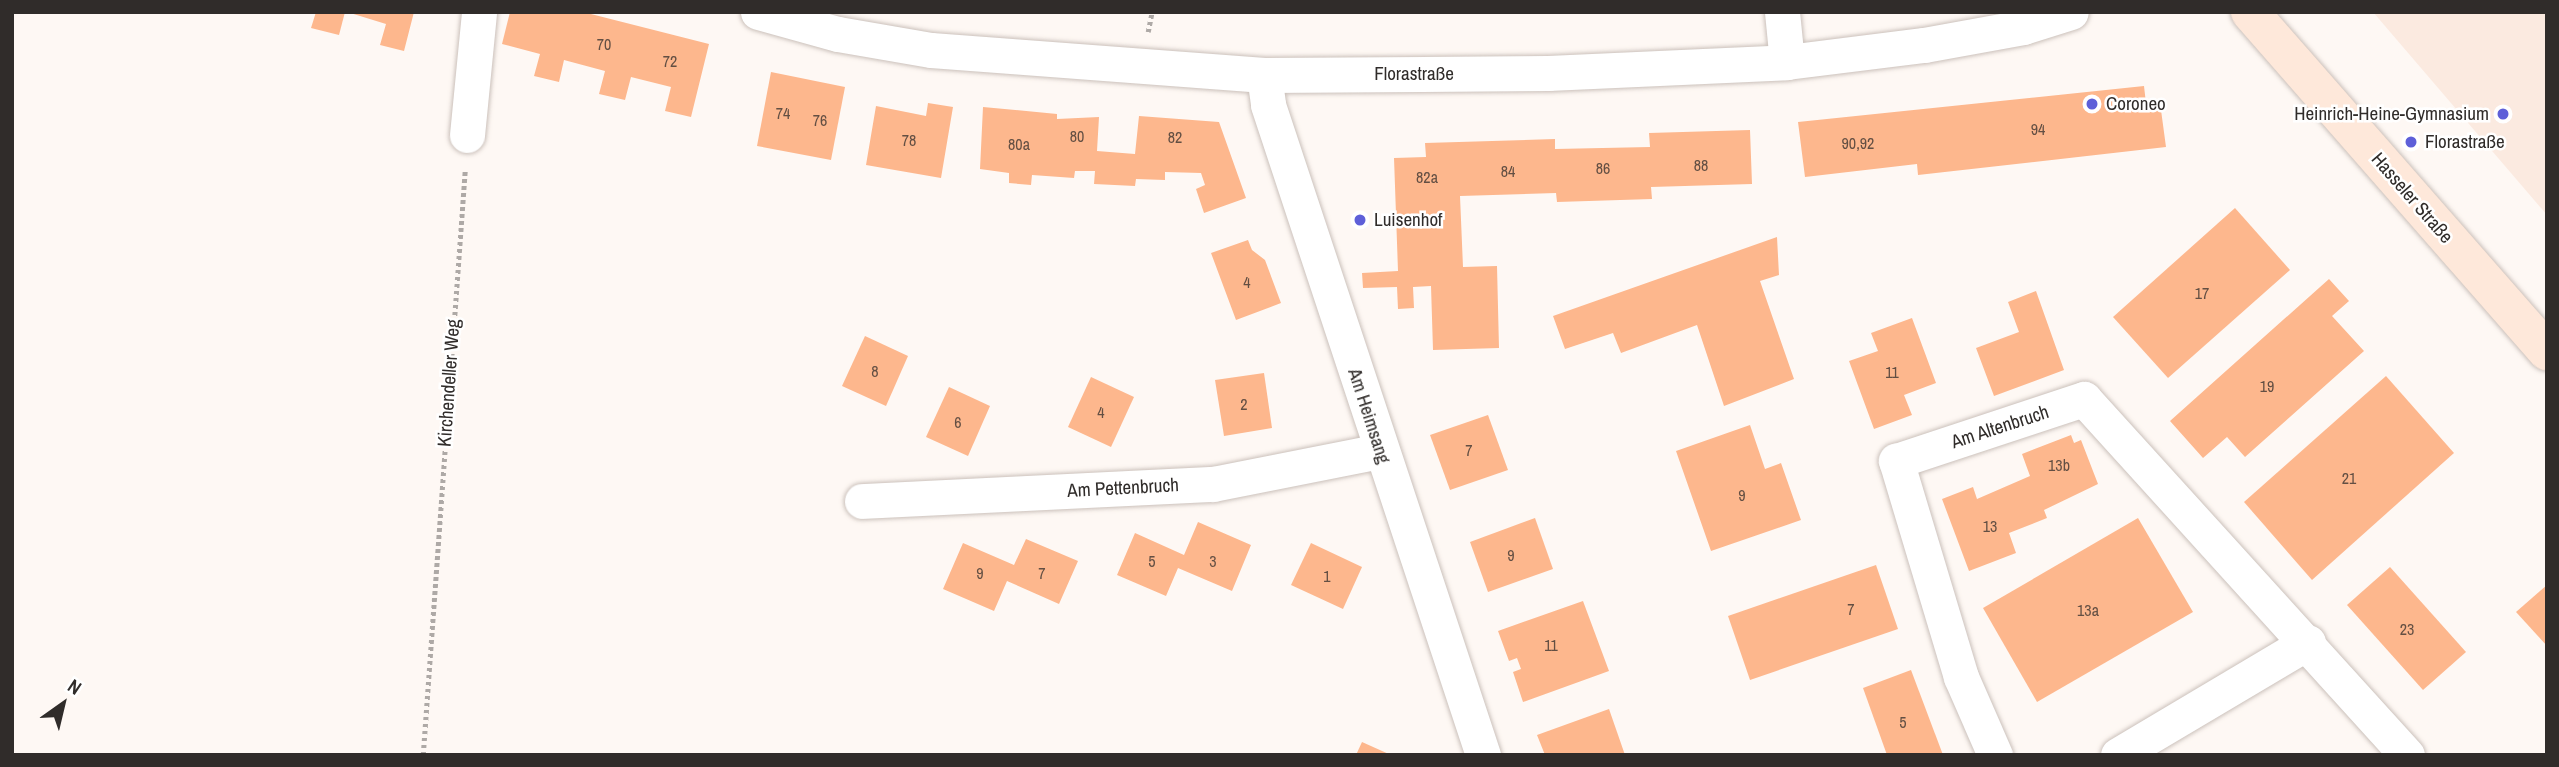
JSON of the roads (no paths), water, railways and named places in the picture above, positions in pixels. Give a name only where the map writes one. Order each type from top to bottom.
[{"type":"main road","name":"Hasseler Straße","points":[[2250,12],[2547,351]]},
{"type":"street","points":[[467,135],[479,12]]},
{"type":"street","name":"Florastraße","points":[[758,12],[838,34],[931,51],[1264,75],[1548,73],[1787,62],[1924,46],[2023,27],[2071,12]]},
{"type":"street","points":[[1782,12],[1787,62]]},
{"type":"street","name":"Am Heimsang","points":[[1264,75],[1268,105],[1380,451],[1483,755]]},
{"type":"street","name":"Am Altenbruch","points":[[1995,755],[1961,677],[1896,461],[2084,399],[2308,642],[2407,755]]},
{"type":"street","name":"Am Pettenbruch","points":[[862,501],[1213,484],[1380,451]]},
{"type":"street","points":[[2118,755],[2308,642]]},
{"type":"place","name":"Coroneo","points":[[2092,104]]},
{"type":"place","name":"Heinrich-Heine-Gymnasium","points":[[2503,114]]},
{"type":"place","name":"Florastraße","points":[[2411,142]]},
{"type":"place","name":"Luisenhof","points":[[1360,220]]}]
